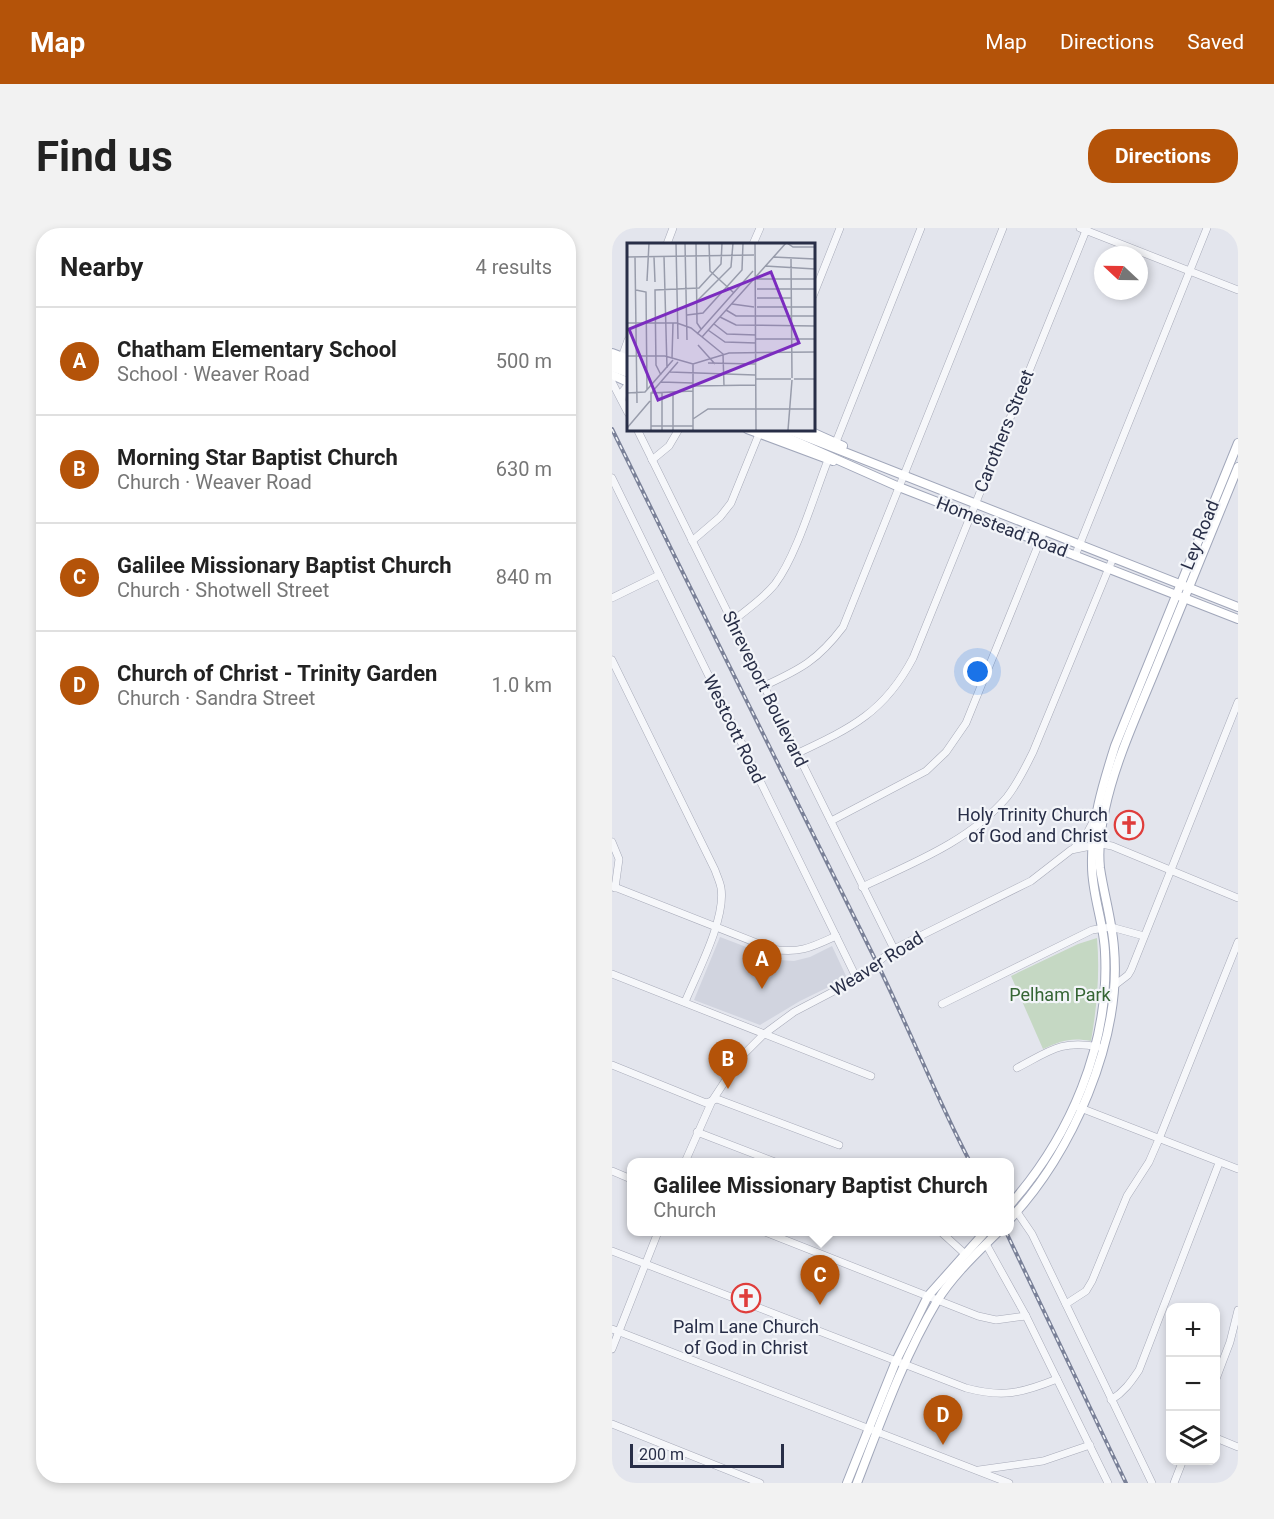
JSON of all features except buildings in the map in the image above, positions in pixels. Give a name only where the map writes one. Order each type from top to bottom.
[{"type":"main road","points":[[612,353],[625,358]]},
{"type":"main road","points":[[612,360],[627,366]]},
{"type":"main road","points":[[612,367],[627,373]]},
{"type":"main road","points":[[612,375],[627,382]]},
{"type":"main road","points":[[749,430],[828,460],[865,471]]},
{"type":"main road","name":"Homestead Road","points":[[770,430],[899,487],[1238,618]]},
{"type":"main road","name":"Homestead Road","points":[[789,430],[1238,607]]},
{"type":"main road","points":[[806,430],[836,442],[869,461]]},
{"type":"main road","name":"Ley Road","points":[[1185,597],[1225,487],[1238,443]]},
{"type":"main road","name":"Ley Road","points":[[1176,594],[1225,487],[1238,467]]},
{"type":"main road","points":[[1100,1048],[1106,974],[1105,950],[1092,868],[1108,796],[1128,727],[1176,594]]},
{"type":"main road","points":[[1014,1215],[1056,1160],[1113,1010],[1115,985],[1111,927],[1100,865],[1095,818],[1100,794],[1185,597]]},
{"type":"main road","points":[[1014,1200],[1049,1155],[1078,1107]]},
{"type":"main road","points":[[847,1483],[872,1430],[928,1296],[981,1236]]},
{"type":"main road","points":[[900,1362],[938,1300],[965,1265],[994,1236]]},
{"type":"main road","points":[[856,1483],[872,1430]]},
{"type":"street","points":[[667,243],[673,228]]},
{"type":"street","points":[[753,243],[760,228]]},
{"type":"street","points":[[814,293],[840,228]]},
{"type":"street","points":[[836,442],[921,228]]},
{"type":"street","points":[[764,686],[795,672],[818,656],[843,627],[1003,228]]},
{"type":"street","points":[[1075,556],[1207,228]]},
{"type":"street","points":[[1084,229],[1238,290]]},
{"type":"street","name":"Carothers Street","points":[[796,754],[838,734],[869,715],[891,694],[913,658],[1084,229]]},
{"type":"street","points":[[612,382],[627,410]]},
{"type":"street","points":[[622,400],[623,391],[627,385]]},
{"type":"street","name":"Shreveport Boulevard","points":[[637,430],[894,949]]},
{"type":"street","points":[[652,460],[669,446],[679,430]]},
{"type":"street","points":[[692,541],[720,517],[731,503],[759,434]]},
{"type":"street","points":[[733,621],[767,593],[777,581],[793,551],[828,460]]},
{"type":"street","name":"Westcott Road","points":[[612,478],[857,980]]},
{"type":"street","points":[[831,821],[926,771],[946,752],[966,723],[1044,531]]},
{"type":"street","points":[[862,887],[975,828],[1008,796],[1033,752],[1113,558]]},
{"type":"street","points":[[612,598],[659,575]]},
{"type":"street","points":[[612,660],[715,870],[721,889],[720,911],[716,927],[685,1002]]},
{"type":"street","points":[[1115,985],[1128,975],[1238,702]]},
{"type":"street","points":[[1071,850],[1085,837],[1095,818]]},
{"type":"street","points":[[612,842],[619,859],[614,887],[772,949],[790,952],[808,948],[836,936]]},
{"type":"street","points":[[1097,844],[1112,846],[1238,898]]},
{"type":"street","name":"Weaver Road","points":[[687,1158],[712,1101],[741,1057],[764,1034],[794,1012],[857,980],[894,949],[1031,881],[1071,850],[1097,844]]},
{"type":"street","points":[[942,1004],[1092,930],[1111,927],[1144,936]]},
{"type":"street","points":[[1066,1304],[1086,1292],[1123,1204],[1149,1162],[1238,942]]},
{"type":"street","points":[[1114,965],[1122,970],[1131,967]]},
{"type":"street","points":[[612,974],[871,1076]]},
{"type":"street","points":[[1017,1068],[1061,1046],[1079,1044],[1100,1048]]},
{"type":"street","points":[[612,1065],[706,1103],[717,1099],[839,1145]]},
{"type":"street","points":[[1078,1107],[1238,1169]]},
{"type":"street","points":[[697,1132],[765,1158]]},
{"type":"street","points":[[1112,1400],[1125,1389],[1139,1370],[1219,1163]]},
{"type":"street","points":[[612,1171],[627,1177]]},
{"type":"street","points":[[1017,1212],[1028,1227],[1152,1483]]},
{"type":"street","points":[[612,1349],[615,1330],[656,1236]]},
{"type":"street","points":[[775,1236],[978,1316],[996,1320],[1026,1316]]},
{"type":"street","points":[[945,1236],[964,1253]]},
{"type":"street","points":[[986,1244],[1026,1316],[1108,1483]]},
{"type":"street","points":[[612,1251],[980,1392],[1003,1394],[1025,1392],[1057,1379]]},
{"type":"street","points":[[1220,1370],[1234,1343],[1238,1310]]},
{"type":"street","points":[[615,1330],[1009,1483]]},
{"type":"street","points":[[612,1424],[759,1483]]},
{"type":"street","points":[[1220,1440],[1238,1447]]},
{"type":"street","points":[[977,1470],[1043,1461],[1090,1445]]},
{"type":"street","points":[[1174,1483],[1181,1465]]},
{"type":"shaded area","points":[[720,937],[780,960],[794,961],[810,957],[832,946],[847,978],[800,1001],[760,1025],[694,1000]]},
{"type":"green space","name":"Pelham Park","points":[[1097,938],[1097,990],[1091,1041],[1066,1040],[1043,1049],[1011,976],[1078,944]]},
{"type":"railway","points":[[612,429],[876,961],[968,1158]]},
{"type":"railway","points":[[1008,1236],[1126,1483]]},
{"type":"place","name":"Holy Trinity Church of God and Christ","points":[[1129,825]]},
{"type":"place","name":"Chatham Elementary School","points":[[762,989]]},
{"type":"place","name":"Morning Star Baptist Church","points":[[728,1089]]},
{"type":"place","name":"Palm Lane Church of God in Christ","points":[[746,1298]]},
{"type":"place","name":"Galilee Missionary Baptist Church","points":[[820,1305]]},
{"type":"place","name":"Church of Christ - Trinity Garden","points":[[943,1445]]}]
